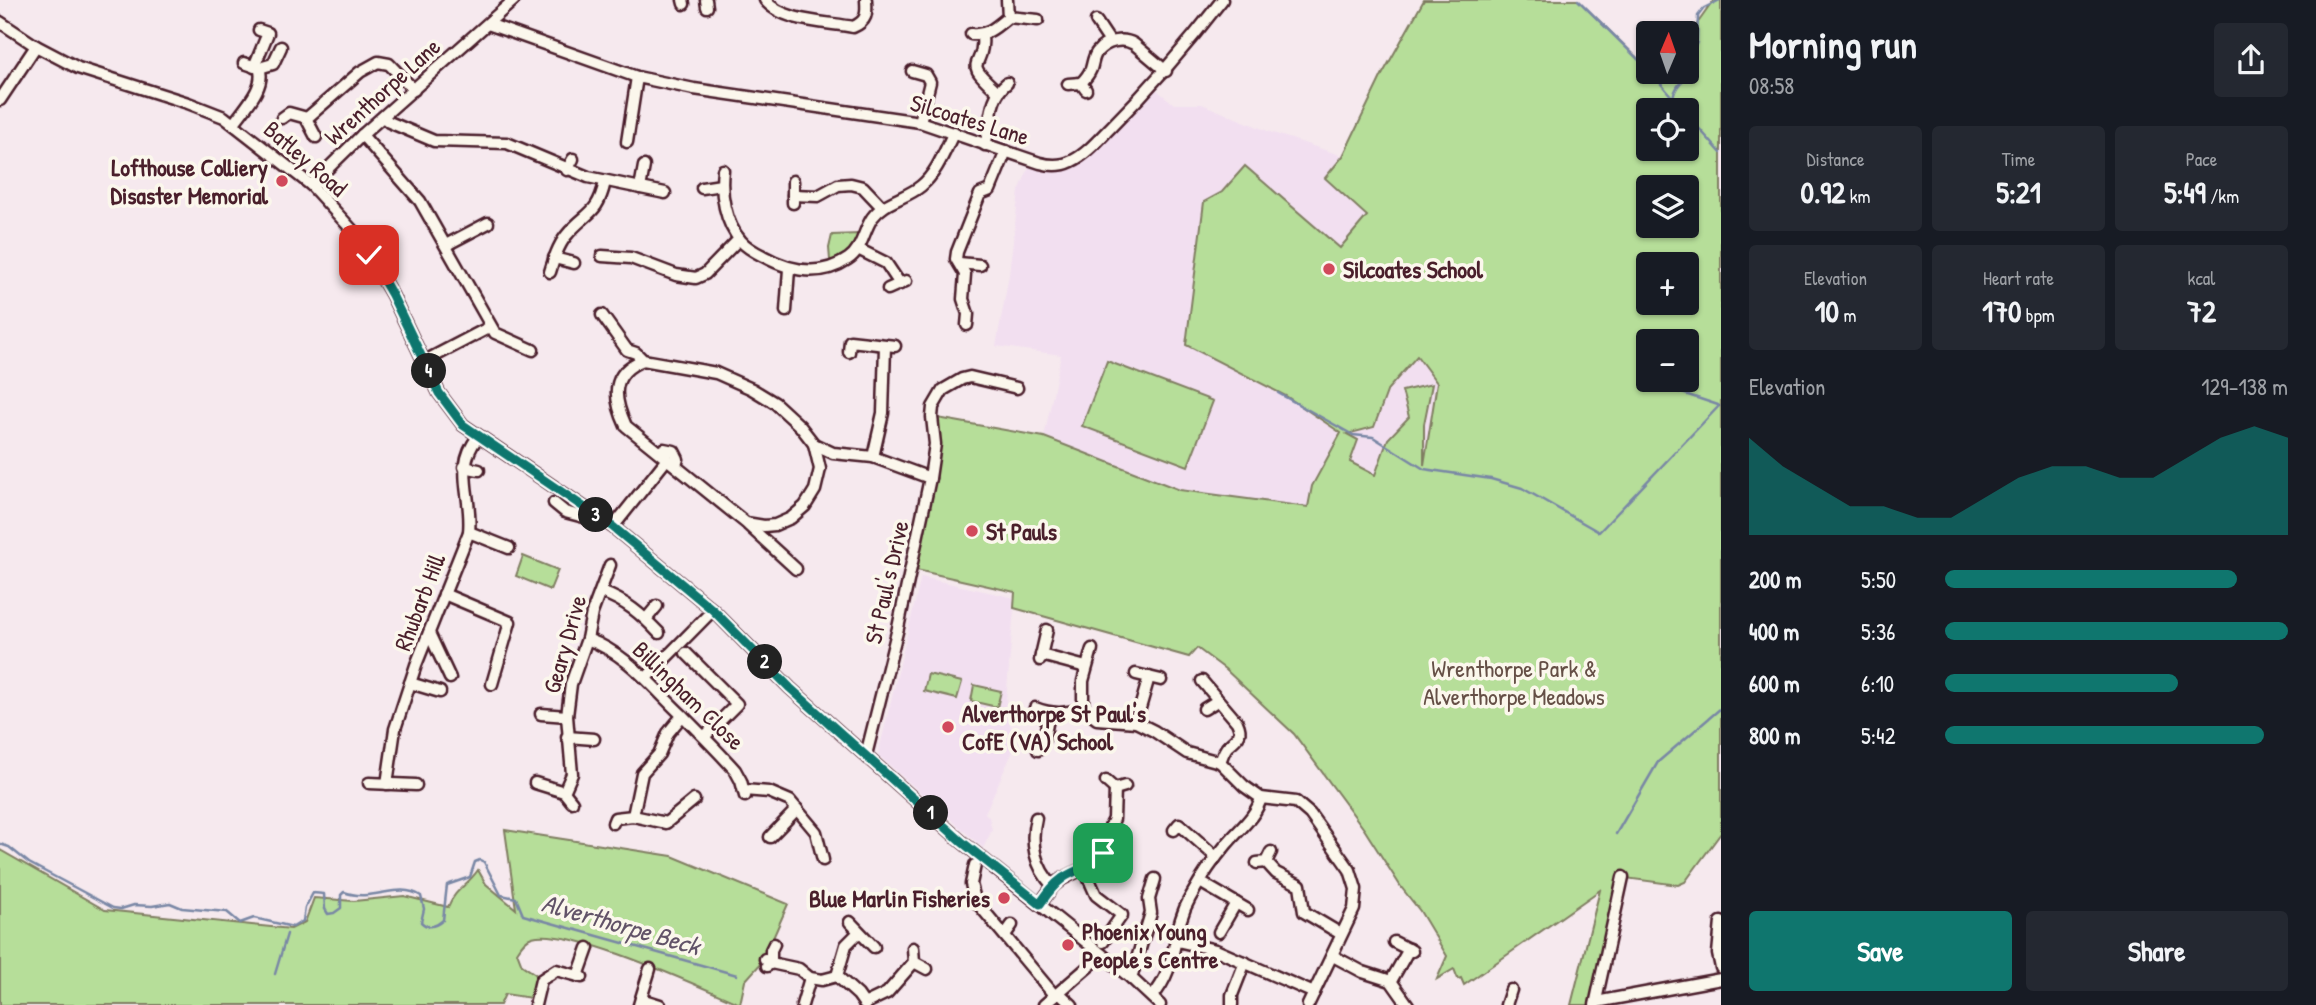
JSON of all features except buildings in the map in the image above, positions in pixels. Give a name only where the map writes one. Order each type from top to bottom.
[{"type":"street","name":"Wrenthorpe Lane","points":[[311,185],[362,135],[514,0]]},
{"type":"street","points":[[765,0],[771,7],[788,16],[853,27],[861,24],[867,15],[866,0]]},
{"type":"street","points":[[1007,0],[1008,17]]},
{"type":"street","name":"Silcoates Lane","points":[[488,24],[637,77],[694,89],[920,121],[1048,165],[1069,162],[1089,148],[1166,71],[1222,0]]},
{"type":"street","points":[[971,34],[982,35],[1008,17],[1038,20]]},
{"type":"street","points":[[1096,21],[1110,43]]},
{"type":"street","name":"Batley Road","points":[[0,22],[36,47],[78,68],[188,103],[234,123],[311,185],[354,232],[392,295],[439,393],[463,425],[613,527],[713,610],[790,688],[972,851],[1131,978],[1157,1003]]},
{"type":"street","points":[[254,65],[268,33],[260,30]]},
{"type":"street","points":[[982,35],[982,49],[975,66],[976,71],[997,91]]},
{"type":"street","points":[[1068,84],[1083,86],[1095,54],[1110,43],[1123,40],[1134,44],[1166,71]]},
{"type":"street","points":[[0,100],[36,47]]},
{"type":"street","points":[[254,65],[274,64],[281,47]]},
{"type":"street","points":[[306,118],[360,72],[378,62],[389,64],[414,90]]},
{"type":"street","points":[[234,123],[261,79],[254,65]]},
{"type":"street","points":[[912,71],[926,75],[930,82],[920,121]]},
{"type":"street","points":[[627,142],[637,77]]},
{"type":"street","points":[[985,145],[990,129],[992,104],[997,91],[1007,83]]},
{"type":"street","points":[[282,118],[289,113],[306,118],[316,137]]},
{"type":"street","points":[[383,117],[434,141],[507,143],[567,170],[665,193]]},
{"type":"street","points":[[723,170],[723,202],[739,239],[759,254],[789,269],[829,269],[849,258],[858,249],[872,219],[882,207],[919,188],[929,178],[954,132]]},
{"type":"street","points":[[362,135],[420,201],[490,327],[495,333],[535,351]]},
{"type":"street","points":[[967,325],[968,314],[963,299],[965,274],[956,262],[960,242],[980,194],[990,190],[1006,151]]},
{"type":"street","points":[[567,170],[573,159]]},
{"type":"street","points":[[640,188],[644,166]]},
{"type":"street","points":[[550,272],[554,258],[567,235],[598,205],[605,181]]},
{"type":"street","points":[[793,181],[793,199],[818,196],[838,185],[851,184],[863,187],[882,207]]},
{"type":"street","points":[[702,188],[721,186]]},
{"type":"street","points":[[446,245],[490,222]]},
{"type":"street","points":[[605,259],[630,262],[696,278],[705,274],[739,239]]},
{"type":"street","points":[[858,249],[886,263],[903,282],[888,289]]},
{"type":"street","points":[[554,258],[574,262]]},
{"type":"street","points":[[956,262],[980,265]]},
{"type":"street","points":[[776,302],[787,307],[789,269]]},
{"type":"street","points":[[602,315],[627,350],[629,366]]},
{"type":"street","points":[[425,360],[490,327]]},
{"type":"street","points":[[849,352],[850,341],[890,346],[883,412],[873,457]]},
{"type":"street","points":[[627,350],[636,353],[643,360]]},
{"type":"street","points":[[796,569],[763,531],[746,523],[626,426],[617,407],[617,385],[629,366],[643,360],[716,373],[752,388],[775,403],[800,426],[814,444],[820,470]]},
{"type":"street","name":"St Paul's Drive","points":[[866,755],[898,628],[930,478],[935,444],[933,407],[943,390],[962,379],[970,377],[1017,391],[1021,376]]},
{"type":"street","points":[[478,437],[466,455],[464,467],[479,470]]},
{"type":"street","points":[[814,444],[833,453],[873,457],[930,478]]},
{"type":"street","points":[[763,531],[791,517],[805,506],[815,491],[820,470],[833,453]]},
{"type":"street","points":[[613,527],[667,459]]},
{"type":"street","name":"Rhubarb Hill","points":[[387,784],[395,729],[410,683],[469,532],[471,513],[464,467]]},
{"type":"street","points":[[554,503],[565,512],[584,517],[590,511]]},
{"type":"street","points":[[469,532],[509,548]]},
{"type":"street","name":"Geary Drive","points":[[564,792],[572,774],[567,716],[575,668],[610,565]]},
{"type":"street","points":[[601,592],[615,597],[647,618],[659,633]]},
{"type":"street","points":[[444,594],[510,622],[492,684]]},
{"type":"street","points":[[647,618],[657,606]]},
{"type":"street","points":[[646,678],[713,610]]},
{"type":"street","points":[[1047,630],[1041,658],[1086,667]]},
{"type":"street","points":[[429,633],[450,678]]},
{"type":"street","name":"Billingham Close","points":[[587,639],[621,655],[646,678],[735,770],[745,793],[769,792],[781,796],[797,809]]},
{"type":"street","points":[[1092,649],[1082,693],[1083,708],[1097,719],[1136,722],[1187,753],[1220,762],[1244,786],[1261,798],[1296,802],[1310,814],[1350,870],[1357,899],[1354,909],[1308,1005]]},
{"type":"street","points":[[686,653],[737,705],[705,736]]},
{"type":"street","points":[[1136,674],[1161,680]]},
{"type":"street","points":[[1136,722],[1149,677]]},
{"type":"street","points":[[1202,681],[1241,730],[1220,762]]},
{"type":"street","points":[[410,683],[440,692]]},
{"type":"street","points":[[1204,709],[1217,701]]},
{"type":"street","points":[[1035,708],[1049,714],[1063,714],[1083,708]]},
{"type":"street","points":[[541,714],[567,716]]},
{"type":"street","points":[[1038,750],[1044,738],[1049,714]]},
{"type":"street","points":[[633,816],[642,773],[659,754],[668,733],[682,716]]},
{"type":"street","points":[[567,737],[594,739]]},
{"type":"street","points":[[1040,904],[1053,886],[1084,869],[1103,853],[1105,837],[1115,812],[1120,788],[1106,781]]},
{"type":"street","points":[[369,783],[416,785]]},
{"type":"street","points":[[535,783],[564,792],[572,802]]},
{"type":"street","points":[[1157,1003],[1185,908],[1216,857],[1256,810],[1261,798]]},
{"type":"street","points":[[613,823],[615,818],[633,816],[666,822],[694,800]]},
{"type":"street","points":[[674,802],[683,811]]},
{"type":"street","points":[[770,837],[797,809],[816,832],[823,860]]},
{"type":"street","points":[[1036,818],[1032,832],[1036,860],[1045,878],[1053,886]]},
{"type":"street","points":[[1174,830],[1179,824],[1216,857]]},
{"type":"street","points":[[806,850],[820,847]]},
{"type":"street","points":[[1264,859],[1276,873],[1300,885],[1303,895],[1301,907],[1304,912],[1341,934]]},
{"type":"street","points":[[975,865],[971,893],[1004,935],[1057,994],[1072,1005]]},
{"type":"street","points":[[1084,869],[1096,895],[1117,904],[1122,915],[1103,942]]},
{"type":"street","points":[[1623,877],[1596,1003],[1721,979]]},
{"type":"street","points":[[1131,978],[1151,913],[1149,899],[1155,879]]},
{"type":"street","points":[[1200,882],[1248,909]]},
{"type":"street","points":[[1219,932],[1236,903]]},
{"type":"street","points":[[850,922],[874,947]]},
{"type":"street","points":[[1721,922],[1718,954],[1721,968]]},
{"type":"street","points":[[1004,935],[1012,925]]},
{"type":"street","points":[[837,976],[846,945],[858,933]]},
{"type":"street","points":[[1177,941],[1216,950],[1314,993]]},
{"type":"street","points":[[1391,981],[1411,950],[1394,942]]},
{"type":"street","points":[[774,944],[767,962],[799,969],[810,978],[822,980],[837,976]]},
{"type":"street","points":[[535,1005],[541,980],[556,970],[580,977],[588,948]]},
{"type":"street","points":[[837,976],[859,995],[864,1005],[887,993],[914,962],[913,948]]},
{"type":"street","points":[[1044,1005],[1102,955]]},
{"type":"street","points":[[1333,956],[1363,972],[1391,981],[1408,1005]]},
{"type":"street","points":[[914,962],[927,969]]},
{"type":"street","points":[[1232,1005],[1231,995],[1245,962]]},
{"type":"street","points":[[650,969],[640,1002],[660,1005]]},
{"type":"street","points":[[802,1005],[810,978]]},
{"type":"street","points":[[1506,1005],[1511,990]]},
{"type":"shaded area","name":"Silcoates School","points":[[1424,0],[1578,0],[1636,57],[1636,84],[1663,84],[1674,98],[1636,98],[1636,161],[1699,161],[1699,128],[1721,153],[1721,323],[1676,323],[1668,315],[1699,315],[1699,252],[1636,252],[1636,283],[1634,281],[1631,309],[1636,351],[1636,385],[1437,383],[1422,496],[1307,532],[1181,490],[1044,437],[1061,355],[996,346],[1009,275],[1019,191],[1032,160],[1059,165],[1077,158],[1152,86],[1174,104],[1202,104],[1270,132],[1343,156],[1382,75]]},
{"type":"shaded area","name":"Alverthorpe St Paul's CofE (VA) School","points":[[921,577],[1015,598],[1005,712],[1017,742],[985,813],[989,817],[992,830],[983,848],[878,755]]},
{"type":"green space","name":"Wrenthorpe Park & Alverthorpe Meadows","points":[[1424,0],[1578,0],[1636,57],[1636,84],[1699,84],[1699,21],[1714,0],[1721,0],[1721,833],[1685,882],[1678,885],[1626,878],[1600,1005],[1571,1005],[1600,890],[1464,985],[1454,969],[1437,979],[1447,956],[1364,829],[1294,734],[1225,669],[1197,648],[1189,657],[1014,608],[1015,592],[912,569],[930,478],[932,417],[1044,437],[1180,490],[1308,507],[1312,486],[1341,433],[1286,396],[1186,345],[1204,202],[1222,192],[1245,166],[1340,248],[1367,216],[1325,178],[1343,156],[1382,75]],"holes":[[[1417,356],[1437,383],[1424,465],[1424,424],[1432,384],[1402,391],[1409,417],[1388,439],[1375,475],[1350,462],[1358,440],[1347,434],[1374,427],[1388,389]]]},
{"type":"green space","points":[[859,234],[854,250],[835,261],[830,260],[832,235]]},
{"type":"green space","points":[[1107,361],[1213,401],[1188,466],[1082,426]]},
{"type":"green space","points":[[523,556],[558,570],[550,590],[516,576]]},
{"type":"green space","points":[[928,674],[962,682],[957,699],[924,691]]},
{"type":"green space","points":[[974,685],[1001,691],[997,707],[971,701]]},
{"type":"green space","points":[[505,830],[672,856],[788,904],[763,961],[745,981],[740,1004],[635,960],[575,940],[550,936],[532,937],[523,943],[517,952],[522,965],[538,976],[531,998],[505,994],[500,1005],[0,1005],[0,850],[105,910],[291,929],[305,922],[314,898],[354,901],[404,896],[448,907],[454,896],[478,870],[486,884],[516,909]]},
{"type":"waterway","points":[[1578,0],[1636,57]]},
{"type":"waterway","points":[[1673,97],[1676,89],[1691,74],[1688,66],[1697,42],[1698,16],[1704,8],[1720,0]]},
{"type":"waterway","points":[[1661,84],[1673,98]]},
{"type":"waterway","points":[[1699,128],[1721,153]]},
{"type":"waterway","points":[[1679,392],[1718,405]]},
{"type":"waterway","points":[[1278,393],[1353,435],[1373,437],[1424,469],[1491,479],[1522,488],[1599,532],[1719,406]]},
{"type":"waterway","points":[[1616,834],[1658,762],[1721,708]]},
{"type":"waterway","name":"Alverthorpe Beck","points":[[0,844],[9,847],[29,863],[113,908],[170,903],[182,908],[227,912],[240,923],[254,918],[293,927],[303,921],[305,908],[313,893],[324,894],[328,914],[341,908],[341,895],[344,892],[365,895],[394,891],[412,892],[421,896],[424,909],[421,922],[426,926],[434,926],[443,920],[447,885],[470,877],[475,862],[480,860],[484,862],[501,895],[516,898],[523,915],[737,975]]},
{"type":"waterway","points":[[275,974],[287,934]]},
{"type":"place","name":"Lofthouse Colliery Disaster Memorial","points":[[282,181]]},
{"type":"place","name":"Silcoates School","points":[[1329,269]]},
{"type":"place","name":"St Pauls","points":[[972,531]]},
{"type":"place","name":"Alverthorpe St Paul's CofE (VA) School","points":[[948,727]]},
{"type":"place","name":"Blue Marlin Fisheries","points":[[1004,898]]},
{"type":"place","name":"Phoenix Young People's Centre","points":[[1068,945]]},
{"type":"route","points":[[369,255],[425,360],[439,393],[463,425],[500,453],[543,478],[613,527],[713,610],[790,688],[972,851],[1040,904],[1053,886],[1092,864],[1103,853]]}]
